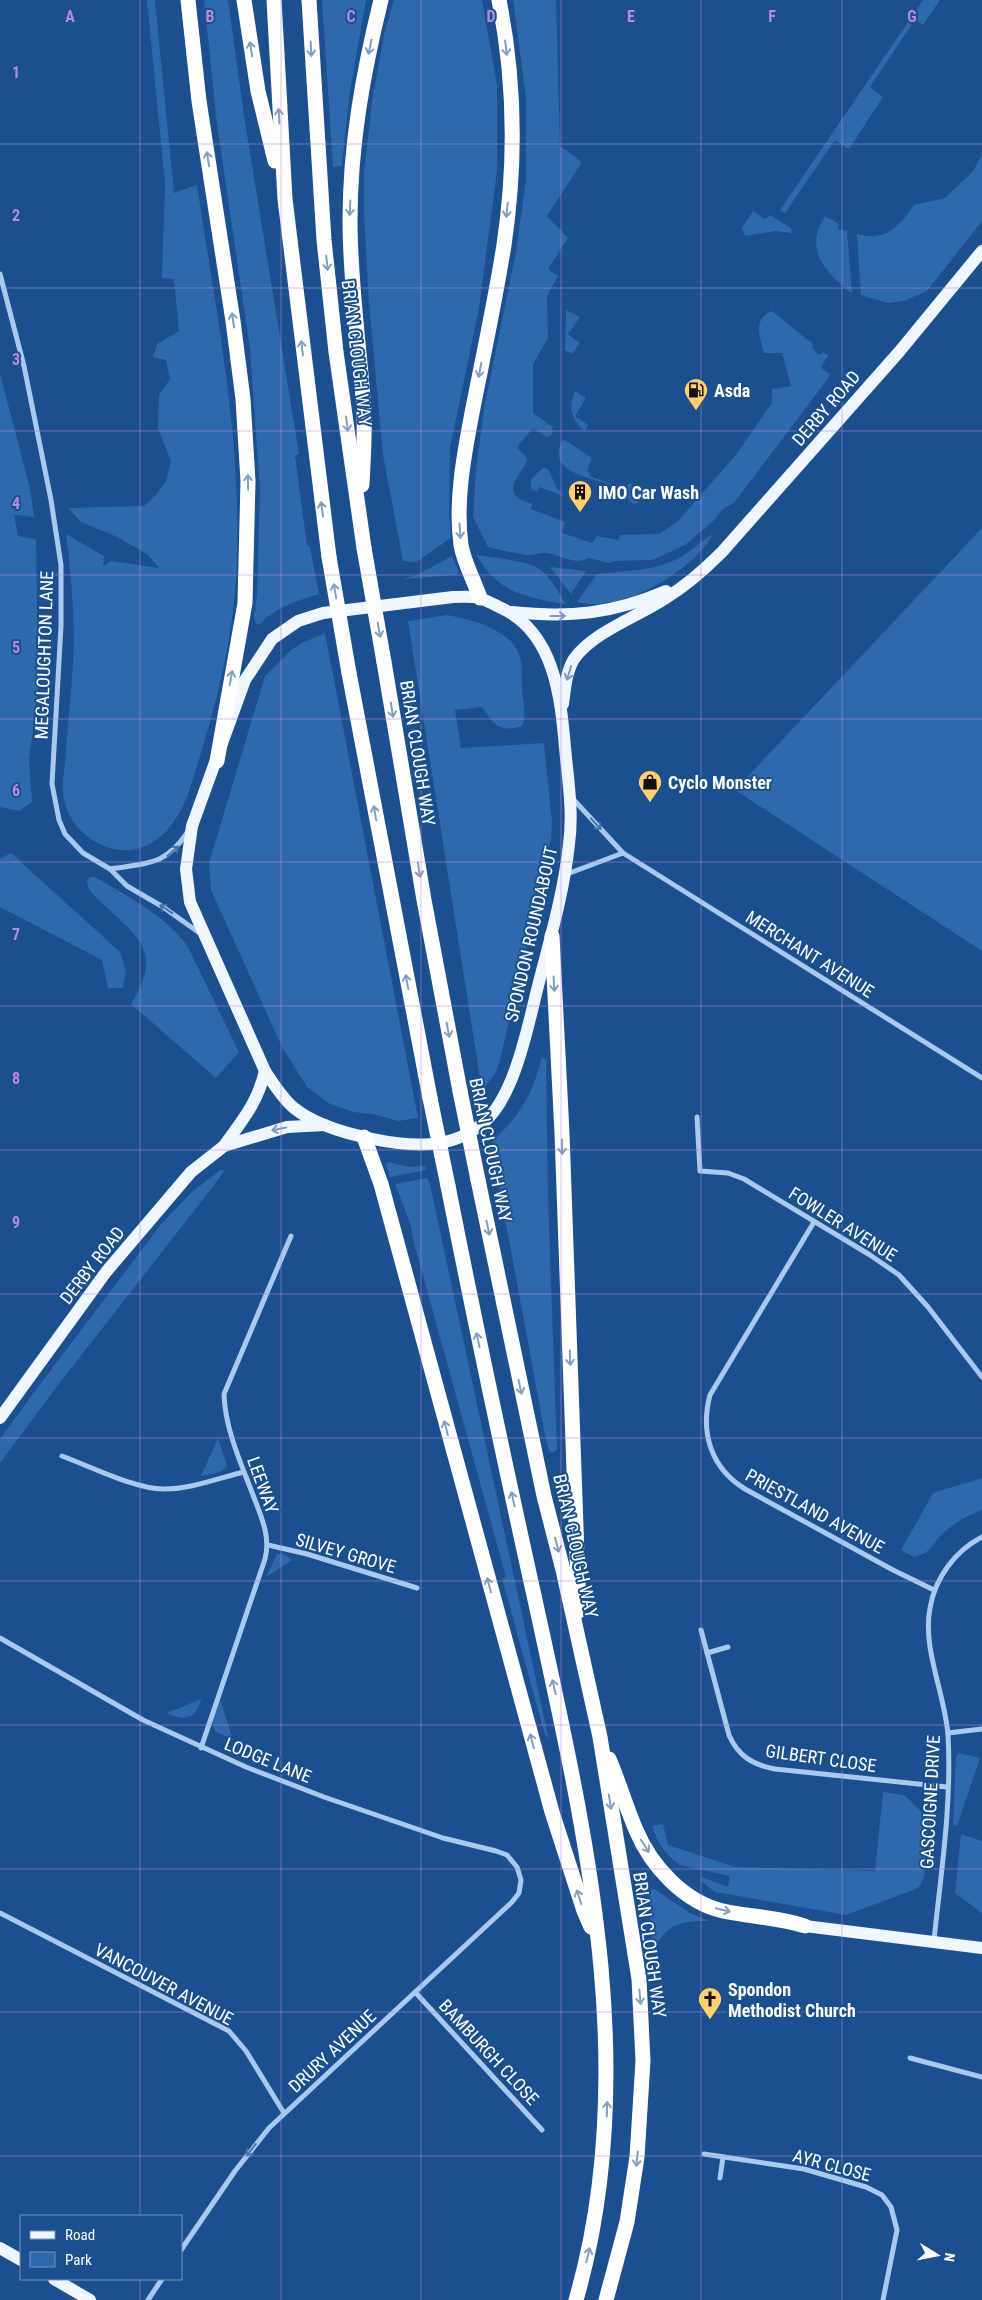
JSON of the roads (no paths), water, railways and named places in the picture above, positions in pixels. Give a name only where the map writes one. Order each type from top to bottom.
[{"type":"highway","points":[[188,0],[199,101],[243,399],[248,481],[245,602],[216,761]]},
{"type":"highway","points":[[244,0],[258,92],[285,198]]},
{"type":"highway","points":[[274,0],[285,198],[315,458],[329,557],[349,673],[430,1098],[478,1337],[570,1760],[587,1849],[598,1942],[607,2053],[606,2134],[597,2209],[576,2300]]},
{"type":"highway","name":"BRIAN CLOUGH WAY","points":[[309,0],[324,240],[336,352],[364,548],[424,900],[460,1092],[544,1496],[580,1644],[600,1737],[639,1979],[643,2061],[642,2110],[633,2196],[606,2300]]},
{"type":"highway","points":[[360,521],[364,443],[352,273],[350,221],[352,167],[362,84],[381,0]]},
{"type":"highway","points":[[480,598],[461,546],[459,512],[466,449],[495,298],[509,194],[512,112],[499,0]]},
{"type":"highway","points":[[552,936],[562,1133],[580,1644]]},
{"type":"highway","points":[[364,1137],[383,1192],[552,1812],[584,1911],[598,1942]]},
{"type":"highway","points":[[600,1737],[643,1845],[680,1889],[701,1903],[716,1909],[784,1919],[805,1926]]},
{"type":"main road","name":"DERBY ROAD","points":[[562,710],[570,667],[579,654],[595,640],[668,597],[716,558],[899,352],[982,251]]},
{"type":"main road","name":"DERBY ROAD","points":[[510,611],[549,616],[597,613],[650,598],[690,581]]},
{"type":"main road","name":"SPONDON ROUNDABOUT","points":[[454,597],[480,598],[510,611],[523,620],[542,646],[552,665],[562,710],[569,795],[570,840],[552,936],[514,1074],[502,1100],[484,1123],[455,1141],[425,1145],[399,1144],[364,1137],[327,1125],[294,1108],[265,1071],[190,902],[186,875],[192,826],[216,761],[249,673],[272,639],[298,621],[323,613],[454,597]]},
{"type":"main road","name":"DERBY ROAD","points":[[0,1418],[106,1272],[176,1188],[204,1160],[224,1146],[248,1114],[260,1089],[265,1071]]},
{"type":"main road","name":"DERBY ROAD","points":[[224,1146],[287,1127],[327,1125]]},
{"type":"main road","points":[[805,1926],[982,1948]]},
{"type":"main road","points":[[0,2248],[20,2259]]},
{"type":"main road","points":[[56,2280],[90,2300]]},
{"type":"street","name":"MEGALOUGHTON LANE","points":[[0,274],[26,375],[51,500],[61,565],[61,626],[53,791],[59,820],[65,834],[83,853],[110,869],[127,886],[163,907],[205,937]]},
{"type":"street","name":"MERCHANT AVENUE","points":[[569,795],[622,853],[982,1078]]},
{"type":"street","points":[[110,869],[142,865],[162,859],[178,848],[192,826]]},
{"type":"street","points":[[565,874],[622,853]]},
{"type":"street","name":"FOWLER AVENUE","points":[[697,1117],[700,1172],[736,1175],[888,1267],[910,1285],[982,1377]]},
{"type":"street","name":"PRIESTLAND AVENUE","points":[[814,1222],[710,1395],[705,1427],[711,1452],[723,1471],[745,1489],[893,1570],[934,1590]]},
{"type":"street","name":"LEEWAY","points":[[268,1545],[263,1522],[244,1472],[226,1415],[224,1394],[291,1236]]},
{"type":"street","points":[[62,1456],[129,1481],[162,1490],[180,1488],[244,1472]]},
{"type":"street","name":"GASCOIGNE DRIVE","points":[[934,1941],[947,1787],[948,1733],[928,1638],[928,1618],[934,1590],[951,1562],[968,1545],[982,1537]]},
{"type":"street","points":[[201,1748],[268,1545]]},
{"type":"street","name":"SILVEY GROVE","points":[[268,1545],[307,1554],[417,1588]]},
{"type":"street","name":"GILBERT CLOSE","points":[[702,1630],[729,1735],[736,1748],[751,1762],[775,1769],[947,1787]]},
{"type":"street","name":"LODGE LANE","points":[[0,1638],[143,1720],[201,1748],[332,1800],[443,1838],[502,1853],[511,1859],[516,1867],[521,1880],[520,1889]]},
{"type":"street","points":[[707,1653],[728,1648]]},
{"type":"street","points":[[948,1733],[982,1729]]},
{"type":"street","name":"DRURY AVENUE","points":[[182,2249],[234,2171],[269,2128],[512,1902],[520,1889]]},
{"type":"street","name":"VANCOUVER AVENUE","points":[[0,1913],[229,2031],[246,2051],[284,2113]]},
{"type":"street","name":"BAMBURGH CLOSE","points":[[415,1992],[542,2130]]},
{"type":"street","points":[[910,2058],[982,2077]]},
{"type":"street","name":"AYR CLOSE","points":[[704,2154],[817,2172],[866,2186],[882,2195],[891,2207],[897,2230],[883,2300]]},
{"type":"street","points":[[720,2178],[724,2157]]},
{"type":"street","points":[[148,2300],[161,2280]]},
{"type":"place","name":"Asda","points":[[696,411]]},
{"type":"place","name":"IMO Car Wash","points":[[580,513]]},
{"type":"place","name":"Cyclo Monster","points":[[650,803]]},
{"type":"place","name":"Spondon Methodist Church","points":[[710,2020]]}]
